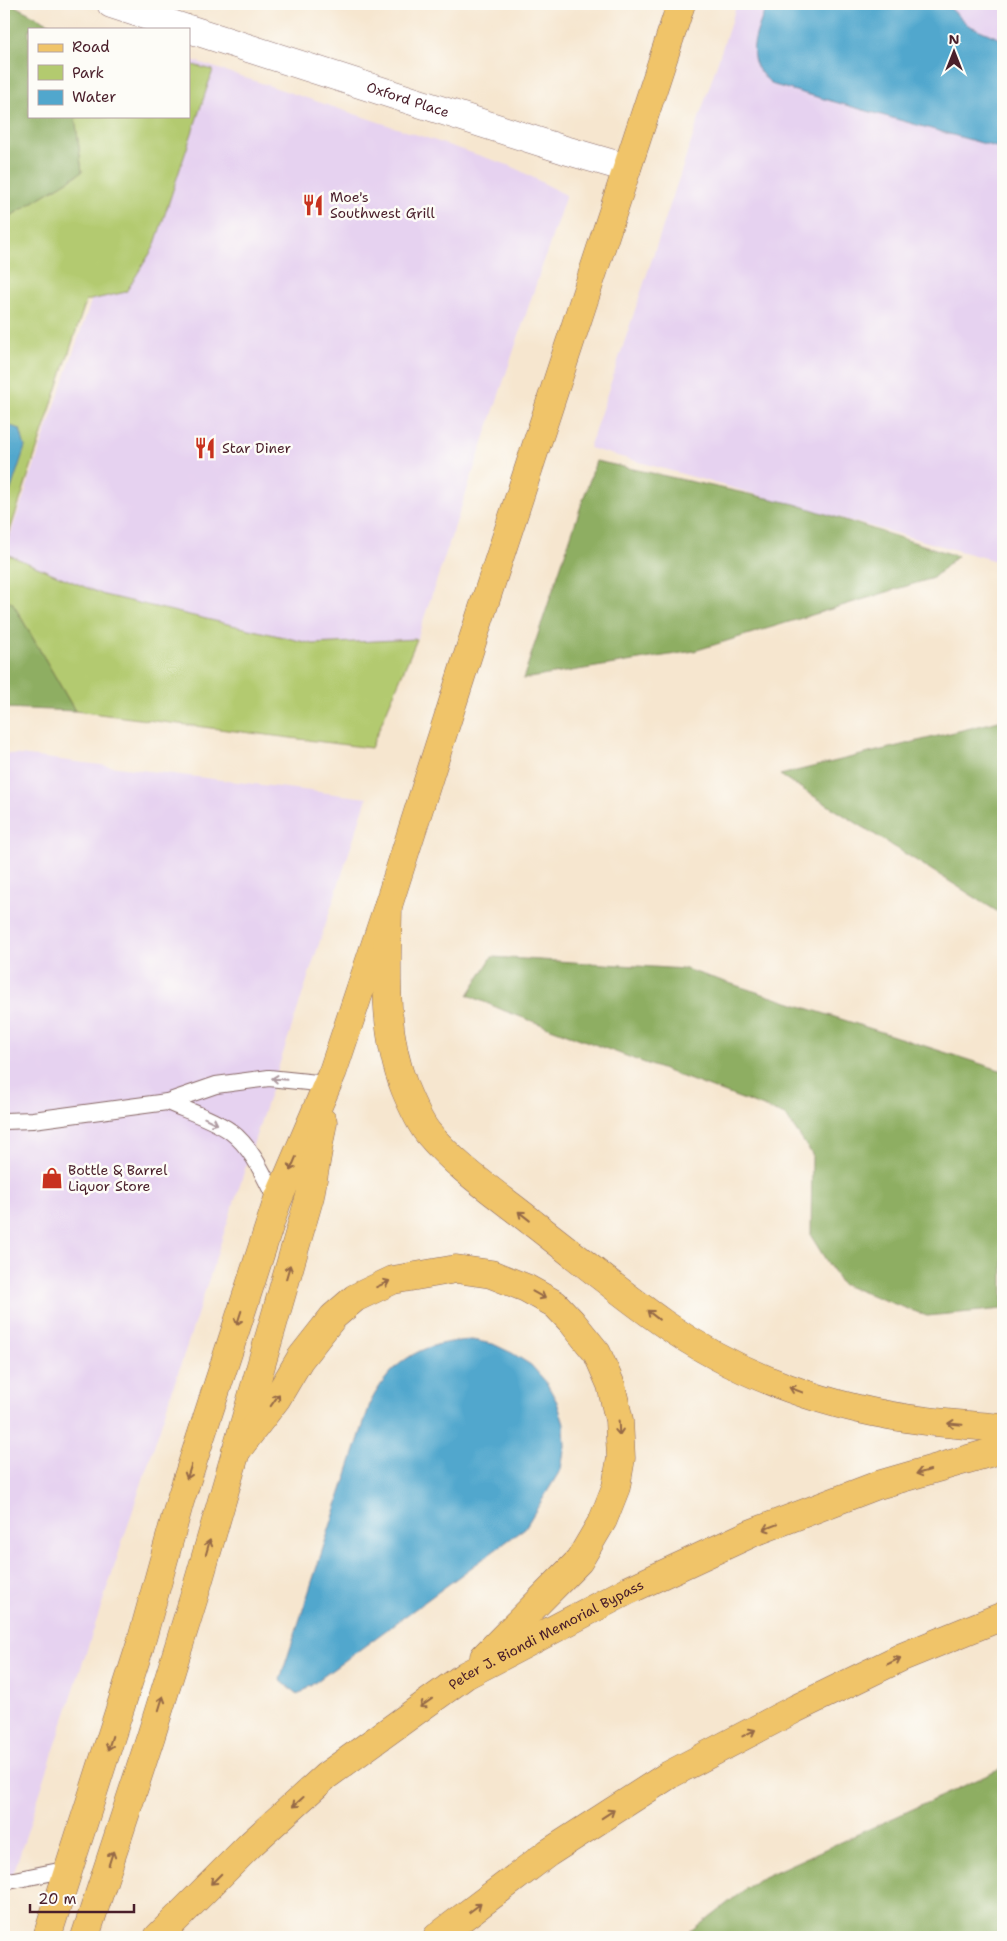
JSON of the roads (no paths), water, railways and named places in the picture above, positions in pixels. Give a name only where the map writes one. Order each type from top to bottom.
[{"type":"main road","points":[[47,1937],[140,1646],[180,1501],[277,1202],[330,1078],[388,906],[480,617],[681,4]]},
{"type":"main road","points":[[388,906],[386,995],[391,1044],[405,1090],[426,1132],[464,1169],[663,1323],[745,1370],[811,1396],[872,1412],[926,1421],[1003,1428]]},
{"type":"main road","points":[[85,1937],[160,1708],[194,1597],[310,1196],[330,1078]]},
{"type":"main road","points":[[235,1453],[277,1398],[300,1359],[333,1317],[355,1298],[393,1280],[456,1269],[491,1274],[526,1288],[555,1304],[597,1353],[611,1385],[620,1430],[621,1458],[616,1487],[603,1520],[579,1561],[466,1675]]},
{"type":"main road","name":"Peter J. Biondi Memorial Bypass","points":[[158,1937],[251,1844],[326,1776],[466,1675],[629,1590],[752,1534],[878,1485],[1003,1449]]},
{"type":"main road","points":[[437,1937],[548,1853],[669,1775],[795,1709],[902,1657],[1003,1616]]},
{"type":"street","name":"Oxford Place","points":[[111,4],[185,28]]},
{"type":"street","name":"Oxford Place","points":[[190,30],[565,150],[627,168]]},
{"type":"lane","points":[[4,1120],[33,1120],[166,1102],[216,1085],[269,1078],[330,1078]]},
{"type":"lane","points":[[166,1102],[212,1121],[231,1132],[248,1149],[261,1169],[277,1202]]},
{"type":"lane","points":[[4,1882],[69,1869]]},
{"type":"water","points":[[767,4],[946,4],[968,25],[1003,40],[1003,149],[774,85],[763,76],[757,67],[754,57],[755,37]]},
{"type":"water","points":[[4,424],[20,429],[25,447],[4,510]]},
{"type":"water","points":[[472,1340],[493,1344],[512,1353],[531,1365],[546,1382],[557,1402],[564,1424],[565,1446],[561,1469],[525,1528],[298,1695],[280,1680],[371,1401],[390,1374],[400,1363],[412,1355],[439,1344]]},
{"type":"place","name":"Moe's Southwest Grill","points":[[313,205]]},
{"type":"place","name":"Star Diner","points":[[205,448]]},
{"type":"place","name":"Bottle & Barrel Liquor Store","points":[[52,1178]]}]
